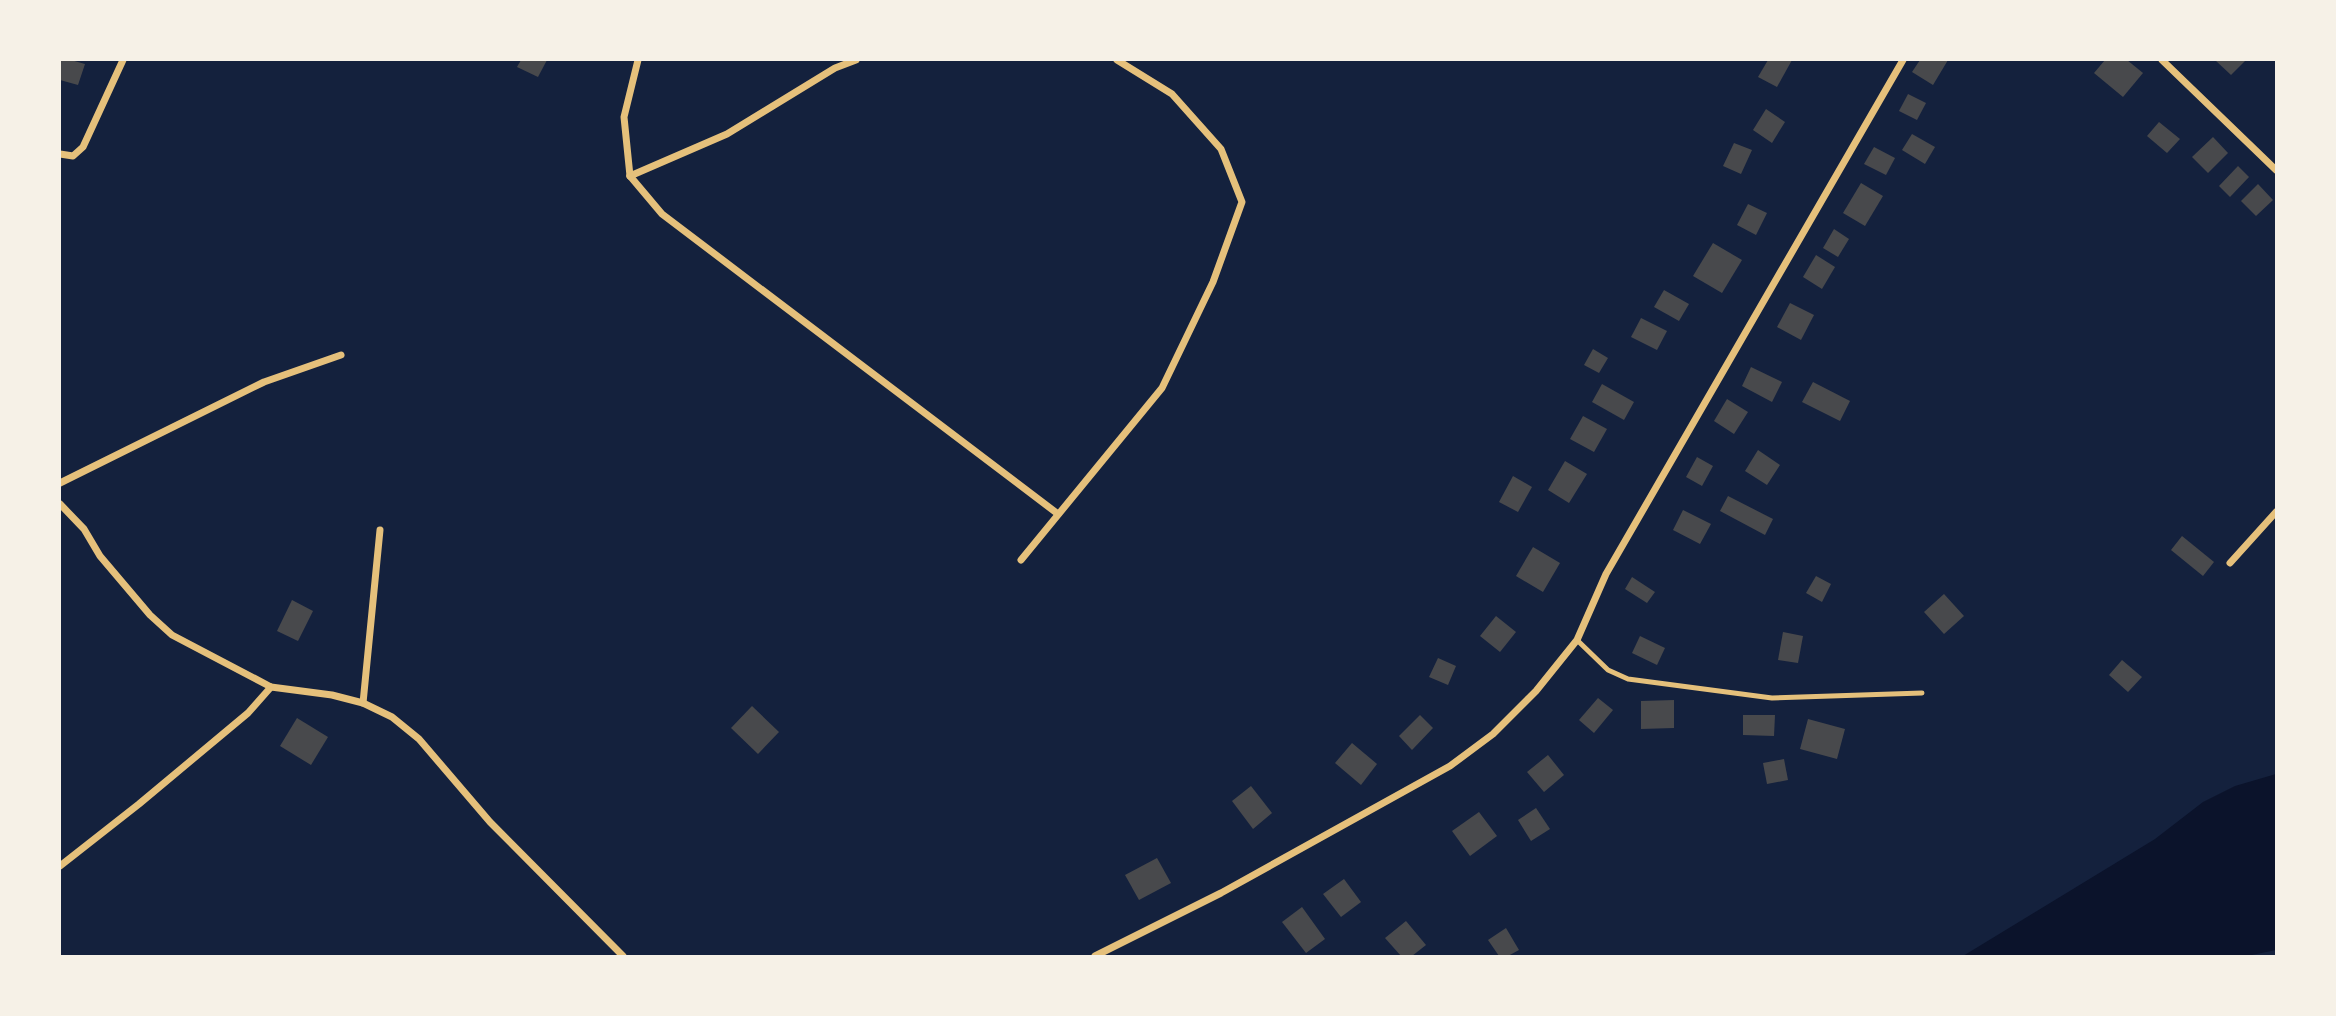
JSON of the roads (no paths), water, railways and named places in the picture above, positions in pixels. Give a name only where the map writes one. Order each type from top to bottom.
[{"type":"street","points":[[60,154],[73,156],[83,147],[123,60]]},
{"type":"street","points":[[638,60],[624,117],[630,176],[662,214],[1058,514]]},
{"type":"street","points":[[630,176],[727,134],[835,68],[856,60]]},
{"type":"street","points":[[1021,560],[1161,388],[1213,282],[1242,202],[1222,149],[1172,94],[1116,60]]},
{"type":"street","points":[[1095,957],[1221,893],[1450,766],[1493,734],[1536,691],[1577,640],[1606,574],[1903,60]]},
{"type":"street","points":[[2162,60],[2277,170]]},
{"type":"street","points":[[60,483],[264,382],[341,355]]},
{"type":"street","points":[[60,504],[84,529],[100,556],[150,615],[172,635],[271,687],[331,695],[363,703],[392,717],[419,738],[490,822],[623,957]]},
{"type":"street","points":[[2230,564],[2277,512]]},
{"type":"street","points":[[363,703],[380,530]]},
{"type":"street","points":[[60,866],[248,713],[271,687]]},
{"type":"lane","points":[[1577,640],[1608,670],[1628,679],[1772,698],[1922,693]]},
{"type":"water","points":[[2276,774],[2276,950],[2247,956],[1963,956],[2155,839],[2203,802],[2235,786]]}]
